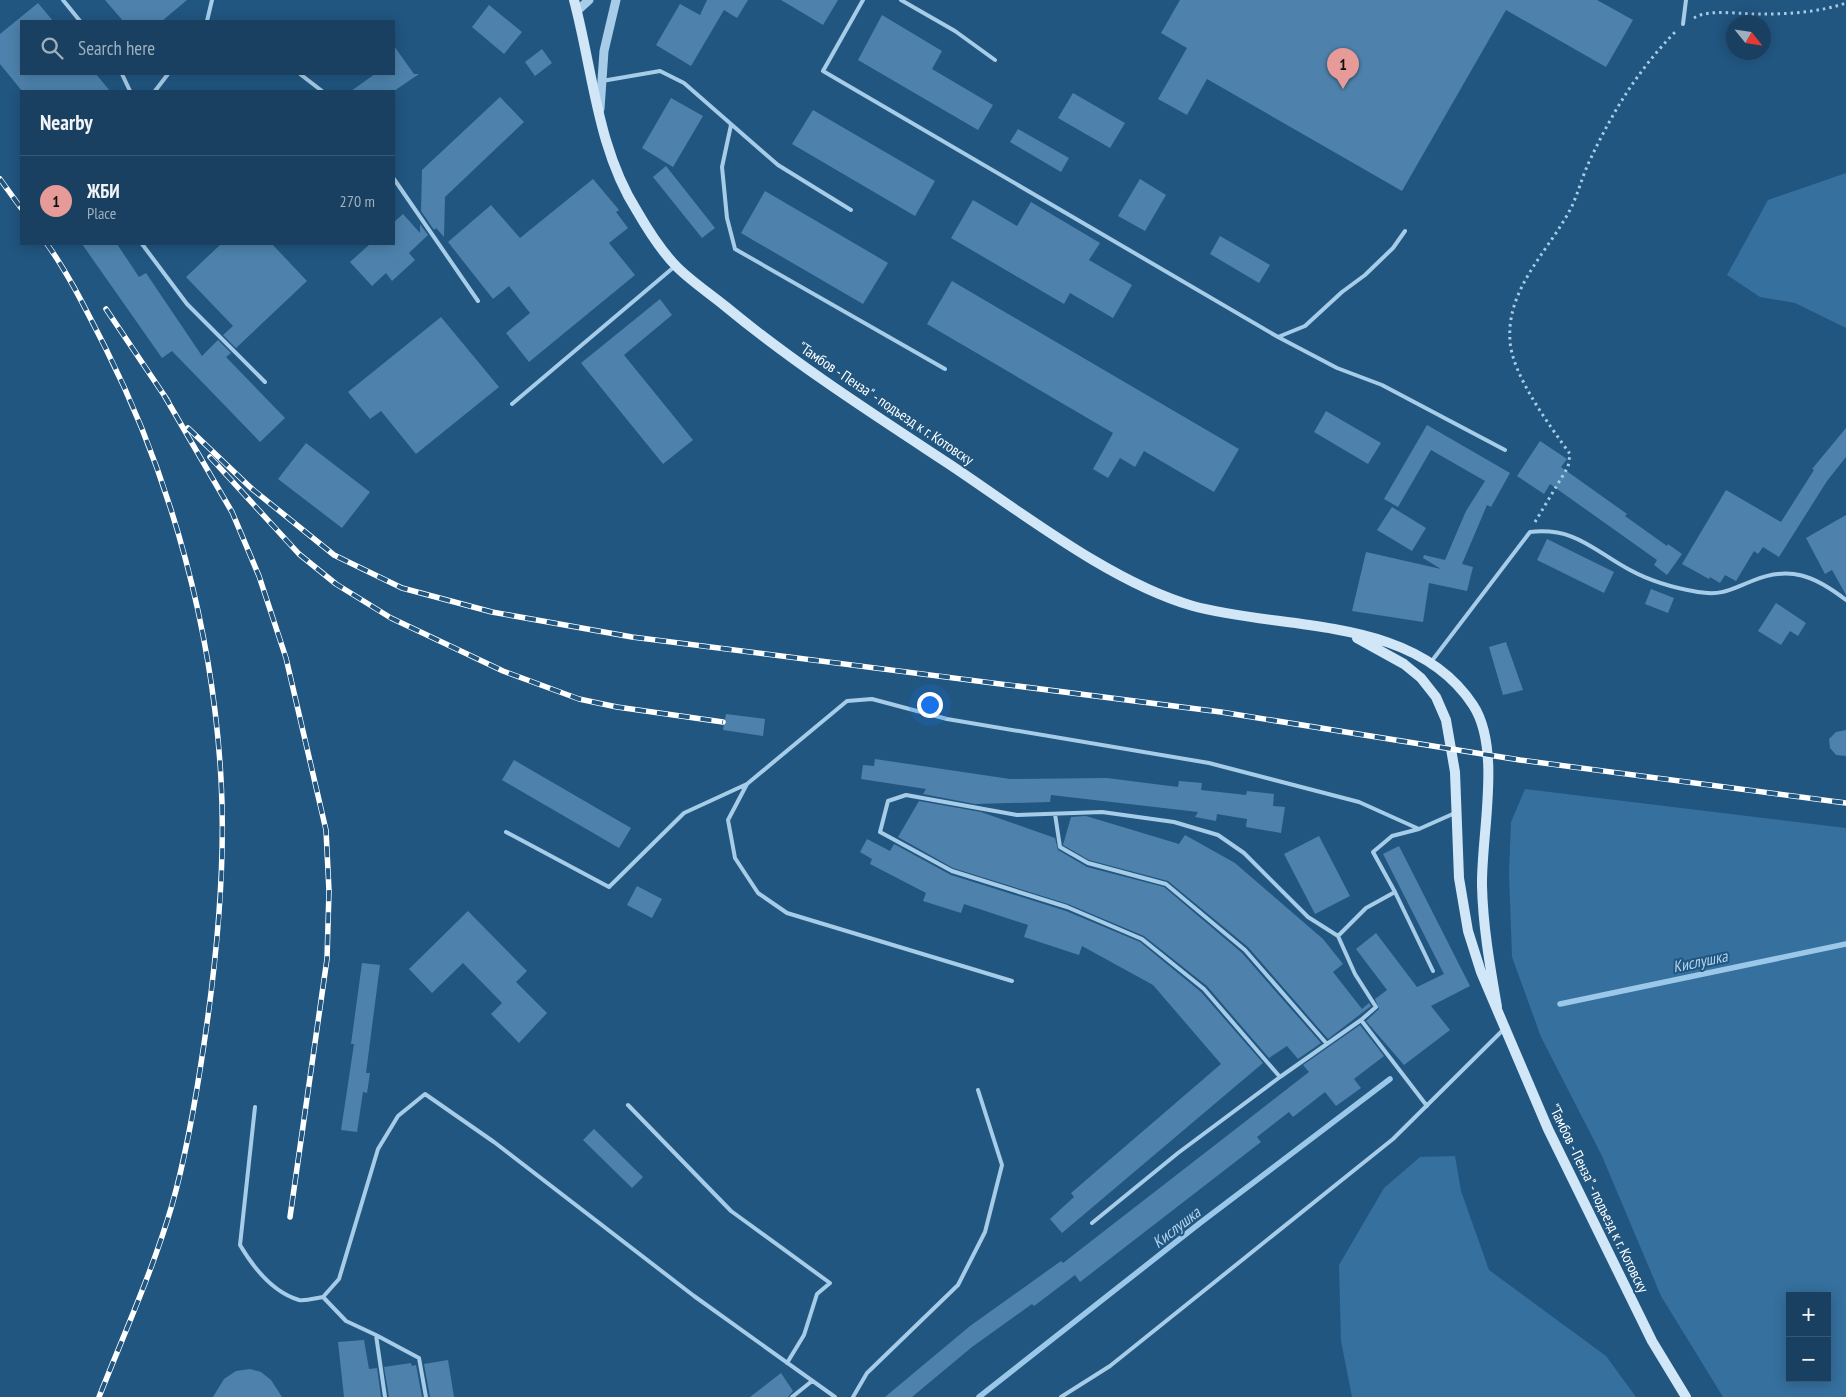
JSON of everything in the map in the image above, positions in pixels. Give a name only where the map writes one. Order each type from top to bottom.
[{"type":"main road","name":"\"Тамбов - Пенза\" - подъезд к г. Котовску","points":[[574,0],[599,115],[613,164],[624,190],[638,214],[676,266],[765,338],[898,430],[1066,542],[1112,570],[1156,592],[1196,607],[1379,638],[1431,662],[1451,678],[1475,707],[1482,727],[1488,775],[1482,882],[1484,938],[1497,1007]]},
{"type":"main road","name":"\"Тамбов - Пенза\" - подъезд к г. Котовску","points":[[1349,633],[1404,664],[1421,678],[1436,697],[1446,720],[1451,741],[1455,772],[1454,813],[1459,878],[1468,931],[1481,972],[1548,1129],[1590,1217],[1652,1341],[1686,1397]]},
{"type":"street","points":[[577,11],[588,0]]},
{"type":"street","points":[[599,115],[604,50],[616,0]]},
{"type":"lane","points":[[64,0],[79,20]]},
{"type":"lane","points":[[207,20],[212,0]]},
{"type":"lane","points":[[863,0],[823,71],[1278,337],[1337,368],[1382,385],[1505,450]]},
{"type":"lane","points":[[901,0],[955,31],[995,60]]},
{"type":"lane","points":[[1683,24],[1686,0]]},
{"type":"lane","points":[[602,81],[660,71],[684,83],[778,165],[851,210]]},
{"type":"lane","points":[[122,75],[130,90]]},
{"type":"lane","points":[[156,90],[167,75]]},
{"type":"lane","points":[[301,75],[321,90]]},
{"type":"lane","points":[[731,125],[722,167],[728,218],[735,250],[944,369]]},
{"type":"lane","points":[[395,180],[478,301]]},
{"type":"lane","points":[[1278,337],[1305,326],[1342,292],[1365,275],[1393,248],[1405,231]]},
{"type":"lane","points":[[143,245],[187,304],[265,382]]},
{"type":"lane","points":[[512,404],[676,266]]},
{"type":"lane","points":[[1431,662],[1530,532],[1550,530],[1573,536],[1630,570],[1665,586],[1700,593],[1727,593],[1752,581],[1774,574],[1793,573],[1822,582],[1846,600]]},
{"type":"lane","points":[[506,832],[609,888],[684,813],[747,784],[847,701],[872,699],[947,719],[1209,762],[1359,802],[1419,829]]},
{"type":"lane","points":[[747,784],[728,820],[735,858],[758,893],[787,913],[1012,981]]},
{"type":"lane","points":[[1092,1224],[1178,1153],[1280,1077],[1362,1020],[1376,1007],[1355,974],[1338,936],[1308,917],[1244,853],[1218,835],[1174,822],[1102,812],[1016,815],[906,796],[888,801],[880,832],[952,871],[1067,907],[1142,939],[1204,989],[1280,1077]]},
{"type":"lane","points":[[1433,971],[1395,892],[1373,852],[1392,836],[1419,829],[1454,813]]},
{"type":"lane","points":[[1055,814],[1060,847],[1088,862],[1166,884],[1245,950],[1327,1044]]},
{"type":"lane","points":[[1338,936],[1366,908],[1395,892]]},
{"type":"lane","points":[[1362,1020],[1428,1106]]},
{"type":"lane","points":[[1061,1397],[1110,1366],[1393,1139],[1504,1029]]},
{"type":"lane","points":[[853,1397],[867,1373],[958,1285],[985,1232],[1002,1165],[978,1090]]},
{"type":"lane","points":[[256,1107],[240,1245],[250,1262],[276,1288],[301,1300],[323,1297],[339,1279],[378,1149],[398,1116],[425,1094],[494,1142],[694,1296],[835,1397]]},
{"type":"lane","points":[[628,1105],[731,1211],[830,1283],[817,1294],[804,1335],[787,1363]]},
{"type":"lane","points":[[323,1297],[346,1320],[419,1358],[426,1397]]},
{"type":"lane","points":[[376,1334],[385,1397]]},
{"type":"lane","points":[[792,1397],[812,1381]]},
{"type":"path","points":[[1530,532],[1539,513],[1568,467],[1570,454],[1529,391],[1512,355],[1510,340],[1514,308],[1524,280],[1571,208],[1588,165],[1614,113],[1650,58],[1683,24],[1698,15],[1763,14],[1827,9],[1846,3]]},
{"type":"shaded area","points":[[1846,173],[1846,328],[1795,303],[1760,297],[1727,275],[1768,200]]},
{"type":"shaded area","points":[[1525,789],[1846,828],[1846,1397],[1723,1397],[1661,1296],[1602,1156],[1541,1037],[1512,957],[1509,873],[1511,822]]},
{"type":"shaded area","points":[[1455,1156],[1461,1191],[1489,1270],[1606,1356],[1636,1397],[1352,1397],[1341,1341],[1339,1265],[1384,1188],[1420,1157]]},
{"type":"building","points":[[105,0],[187,0],[163,20],[122,20]]},
{"type":"building","points":[[707,0],[748,0],[737,18],[724,10],[691,66],[656,45],[680,4],[700,15]]},
{"type":"building","points":[[781,0],[838,0],[823,25]]},
{"type":"building","points":[[1180,0],[1597,0],[1633,20],[1606,67],[1506,10],[1402,191],[1207,79],[1187,115],[1158,99],[1187,48],[1161,33]]},
{"type":"building","points":[[38,3],[52,20],[20,20],[20,75],[97,75],[109,90],[21,90],[0,64],[0,34]]},
{"type":"building","points":[[489,5],[522,32],[504,54],[472,27]]},
{"type":"building","points":[[882,15],[942,51],[932,69],[993,105],[978,130],[858,60]]},
{"type":"building","points":[[395,47],[414,74],[419,74],[395,90],[352,90],[374,75],[395,75]]},
{"type":"building","points":[[542,49],[552,63],[535,76],[525,62]]},
{"type":"building","points":[[1073,93],[1125,123],[1110,148],[1058,118]]},
{"type":"building","points":[[500,97],[524,122],[445,197],[444,237],[436,228],[434,230],[421,211],[422,170]]},
{"type":"building","points":[[671,98],[703,116],[673,167],[642,148]]},
{"type":"building","points":[[813,110],[935,181],[915,216],[792,144]]},
{"type":"building","points":[[1018,129],[1069,158],[1061,172],[1010,142]]},
{"type":"building","points":[[666,166],[715,228],[702,238],[653,177]]},
{"type":"building","points":[[593,179],[619,210],[616,212],[628,228],[609,243],[635,275],[529,362],[506,333],[530,313],[509,286],[493,299],[448,242],[491,205],[520,238]]},
{"type":"building","points":[[1140,179],[1166,195],[1145,231],[1118,216]]},
{"type":"building","points":[[765,191],[888,263],[863,304],[741,233]]},
{"type":"building","points":[[973,200],[1017,226],[1031,202],[1100,243],[1089,260],[1132,285],[1113,318],[1070,293],[1064,304],[951,238]]},
{"type":"building","points":[[403,214],[420,233],[420,224],[428,235],[409,253],[415,260],[392,281],[386,273],[372,286],[350,262],[369,245],[395,245],[395,221]]},
{"type":"building","points":[[1220,236],[1270,265],[1259,283],[1210,254]]},
{"type":"building","points":[[83,245],[118,245],[139,277],[146,273],[202,356],[218,340],[231,353],[226,357],[285,418],[260,442],[172,351],[162,358]]},
{"type":"building","points":[[220,245],[273,245],[307,281],[236,348],[223,335],[233,326],[186,277]]},
{"type":"building","points":[[952,281],[1239,449],[1214,492],[1144,451],[1135,467],[1120,458],[1108,478],[1093,469],[1113,433],[927,324]]},
{"type":"building","points":[[660,299],[672,315],[624,355],[693,440],[663,464],[581,363]]},
{"type":"building","points":[[441,317],[499,387],[416,454],[381,411],[370,419],[348,392]]},
{"type":"building","points":[[1326,411],[1381,443],[1368,464],[1314,432]]},
{"type":"building","points":[[1427,425],[1510,473],[1491,507],[1487,505],[1462,564],[1473,567],[1467,591],[1429,583],[1423,622],[1352,611],[1366,552],[1441,569],[1423,558],[1424,555],[1445,560],[1466,511],[1485,481],[1431,450],[1398,507],[1384,499]]},
{"type":"building","points":[[1846,428],[1846,457],[1827,481],[1779,557],[1763,547],[1758,554],[1754,551],[1736,581],[1725,575],[1720,583],[1682,564],[1726,490],[1781,522],[1814,470],[1812,469]]},
{"type":"building","points":[[1540,441],[1567,459],[1561,467],[1627,514],[1625,516],[1667,546],[1668,544],[1682,554],[1667,575],[1654,565],[1657,560],[1550,484],[1544,494],[1517,476]]},
{"type":"building","points":[[306,443],[370,492],[342,528],[278,479]]},
{"type":"building","points":[[1392,507],[1426,528],[1412,551],[1377,530]]},
{"type":"building","points":[[1846,515],[1846,595],[1832,570],[1825,574],[1806,538]]},
{"type":"building","points":[[1547,539],[1614,572],[1604,593],[1537,560]]},
{"type":"building","points":[[1651,589],[1674,598],[1668,613],[1645,604]]},
{"type":"building","points":[[1776,603],[1806,623],[1798,636],[1790,631],[1781,645],[1758,631]]},
{"type":"building","points":[[1506,642],[1523,690],[1503,695],[1489,647]]},
{"type":"building","points":[[726,714],[765,719],[763,736],[723,730]]},
{"type":"building","points":[[1846,730],[1846,756],[1836,755],[1830,748],[1829,739],[1836,732]]},
{"type":"building","points":[[875,759],[1010,779],[1107,778],[1178,787],[1179,781],[1202,783],[1201,790],[1246,795],[1247,791],[1274,794],[1273,806],[1285,807],[1281,833],[1246,827],[1247,819],[1217,814],[1216,821],[1195,817],[1198,812],[1051,795],[1050,802],[975,804],[923,794],[926,789],[861,779],[863,765],[874,766]]},
{"type":"building","points":[[514,760],[631,828],[619,848],[502,780]]},
{"type":"building","points":[[919,801],[981,812],[1055,838],[1058,850],[1087,867],[1164,887],[1242,953],[1321,1043],[1298,1059],[1287,1046],[1269,1058],[1207,986],[1144,936],[1068,904],[953,868],[898,837]]},
{"type":"building","points":[[1086,816],[1179,844],[1185,835],[1235,863],[1323,939],[1343,964],[1333,972],[1362,1009],[1369,1003],[1371,1006],[1328,1039],[1248,947],[1168,881],[1089,860],[1063,845],[1071,817]]},
{"type":"building","points":[[1319,836],[1350,896],[1315,914],[1284,854]]},
{"type":"building","points":[[867,839],[890,851],[894,844],[951,875],[1066,911],[1140,942],[1201,992],[1263,1063],[1062,1233],[1050,1219],[1074,1197],[1071,1193],[1221,1064],[1153,985],[1082,946],[1079,955],[1024,937],[1028,925],[964,904],[961,913],[923,901],[926,893],[870,864],[872,859],[860,852]]},
{"type":"building","points":[[1399,846],[1470,986],[1431,1006],[1450,1030],[1404,1065],[1366,1021],[1379,1009],[1375,999],[1387,990],[1356,949],[1376,933],[1417,987],[1444,974],[1383,854]]},
{"type":"building","points":[[637,886],[662,899],[652,918],[627,905]]},
{"type":"building","points":[[468,911],[527,971],[516,982],[547,1013],[519,1043],[491,1014],[502,1003],[463,963],[432,993],[409,969]]},
{"type":"building","points":[[362,963],[380,965],[366,1073],[370,1073],[367,1093],[363,1092],[357,1132],[341,1130],[354,1044],[351,1044]]},
{"type":"building","points":[[1360,1025],[1384,1056],[1354,1079],[1361,1088],[1336,1106],[1325,1092],[1293,1117],[1289,1112],[1257,1137],[1261,1142],[1080,1282],[1075,1275],[1034,1306],[1032,1304],[972,1347],[912,1397],[885,1397],[970,1326],[1061,1261],[1063,1263],[1309,1072],[1303,1065]]},
{"type":"building","points":[[594,1129],[643,1177],[632,1188],[583,1140]]},
{"type":"building","points":[[364,1340],[369,1369],[377,1368],[381,1397],[344,1397],[338,1342]]},
{"type":"building","points":[[448,1360],[454,1397],[430,1397],[424,1364]]},
{"type":"building","points":[[411,1363],[412,1366],[416,1365],[422,1397],[389,1397],[384,1367]]},
{"type":"building","points":[[250,1369],[261,1372],[271,1380],[282,1397],[213,1397],[224,1379],[236,1371]]},
{"type":"building","points":[[781,1373],[793,1391],[788,1397],[750,1397]]},
{"type":"waterway","name":"Кислушка","points":[[1560,1004],[1846,944]]},
{"type":"waterway","name":"Кислушка","points":[[979,1397],[1200,1223],[1390,1079]]},
{"type":"railway","points":[[0,179],[20,207]]},
{"type":"railway","points":[[48,245],[71,282],[130,399],[151,451],[169,504],[185,558],[209,668],[221,779],[222,845],[219,912],[213,978],[191,1125],[172,1205],[164,1229],[147,1278],[99,1397]]},
{"type":"railway","points":[[106,309],[168,401]]},
{"type":"railway","points":[[164,395],[232,512],[259,576],[286,658],[326,830],[329,891],[327,959],[290,1217]]},
{"type":"railway","points":[[188,428],[251,488],[334,555],[402,588],[492,612],[632,637],[1221,712],[1520,760],[1846,803]]},
{"type":"railway","points":[[210,457],[299,554],[336,584],[391,618],[503,671],[579,699],[617,707],[723,722]]},
{"type":"place","name":"ЖБИ","points":[[1343,89]]}]
